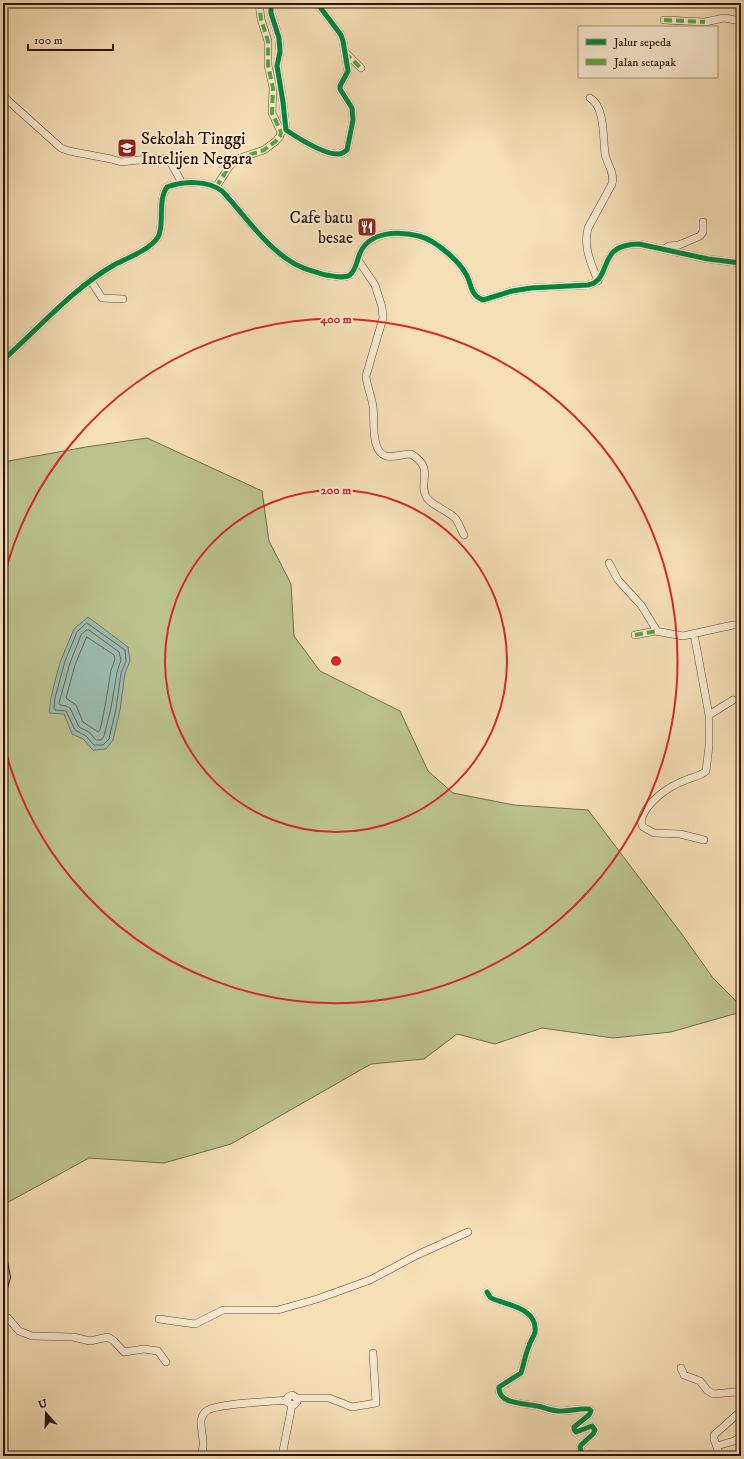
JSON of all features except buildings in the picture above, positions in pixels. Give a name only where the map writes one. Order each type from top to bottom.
[{"type":"main road","points":[[3,1288],[6,1281],[4,1266]]},
{"type":"street","points":[[259,3],[261,19],[268,41],[268,65],[273,88],[272,113],[283,131],[303,142],[333,154],[341,154],[347,150],[353,120],[352,108],[340,89],[340,86],[348,71],[341,35],[317,3]]},
{"type":"street","points":[[216,187],[223,174],[233,162],[270,147],[283,131],[284,102],[277,66],[280,52],[279,38],[271,13],[271,3]]},
{"type":"street","points":[[664,20],[705,22],[724,18],[741,21]]},
{"type":"street","points":[[345,53],[361,68]]},
{"type":"street","points":[[3,96],[61,148],[68,151],[121,162],[157,158],[166,159],[171,162],[182,183]]},
{"type":"street","points":[[590,98],[596,102],[600,110],[604,133],[605,152],[613,179],[612,184],[588,228],[586,236],[587,252],[598,281]]},
{"type":"street","points":[[3,360],[41,323],[91,281],[102,273],[147,248],[160,232],[164,191],[167,187],[182,183],[195,183],[216,187],[232,202],[275,250],[295,264],[328,275],[345,277],[351,274],[363,248],[373,238],[390,234],[419,236],[427,239],[456,261],[466,274],[473,294],[481,300],[486,300],[512,291],[531,288],[588,285],[598,281],[610,254],[616,248],[630,244],[639,244],[708,259],[741,263]]},
{"type":"street","points":[[664,249],[669,246],[679,245],[700,236],[703,232],[703,222]]},
{"type":"street","points":[[358,260],[375,285],[382,307],[383,318],[366,376],[373,407],[376,441],[380,451],[385,456],[411,454],[420,461],[426,473],[424,490],[427,497],[431,502],[456,519],[464,535]]},
{"type":"street","points":[[91,281],[102,298],[123,299]]},
{"type":"street","points":[[609,563],[618,580],[641,605],[657,631]]},
{"type":"street","points":[[635,635],[657,631],[683,636],[741,624]]},
{"type":"street","points":[[694,634],[709,714],[709,746],[706,771],[702,774],[680,782],[654,800],[647,807],[641,822],[643,827],[654,834],[680,834],[704,840]]},
{"type":"street","points":[[709,714],[733,700]]},
{"type":"street","points":[[159,1319],[195,1324],[223,1310],[278,1310],[317,1299],[370,1280],[417,1254],[468,1232]]},
{"type":"street","points":[[487,1292],[493,1299],[526,1312],[531,1316],[535,1324],[535,1333],[529,1346],[521,1373],[499,1387],[503,1397],[511,1401],[555,1411],[589,1409],[591,1412],[589,1415],[575,1425],[574,1428],[576,1432],[592,1426],[595,1430],[593,1434],[581,1445],[581,1452],[586,1455],[604,1453],[614,1456]]},
{"type":"street","points":[[3,1318],[8,1318],[19,1331],[32,1336],[73,1337],[90,1341],[108,1337],[124,1352],[144,1349],[158,1350],[166,1362]]},
{"type":"street","points":[[200,1456],[202,1453],[203,1444],[201,1419],[208,1410],[216,1407],[228,1405],[290,1403],[296,1402],[297,1398],[329,1398],[352,1407],[376,1403],[373,1353]]},
{"type":"street","points":[[681,1368],[684,1375],[700,1381],[707,1390],[713,1394],[735,1392],[741,1394]]},
{"type":"street","points":[[282,1456],[290,1403]]},
{"type":"street","points":[[720,1456],[714,1439],[715,1433],[741,1411]]},
{"type":"street","points":[[717,1446],[734,1441],[741,1437]]},
{"type":"green space","points":[[147,438],[262,491],[269,541],[291,584],[294,636],[320,671],[400,711],[428,771],[453,793],[514,805],[588,810],[713,978],[741,1006],[741,1012],[671,1032],[613,1038],[542,1028],[495,1044],[457,1034],[424,1059],[371,1064],[231,1144],[164,1163],[89,1158],[3,1205],[3,462]]},
{"type":"water","points":[[88,617],[128,647],[130,661],[125,673],[120,710],[113,740],[106,749],[93,750],[83,739],[72,734],[64,714],[49,713],[51,698],[61,660],[74,629]]},
{"type":"marked path","points":[[216,187],[233,163],[240,158],[264,150],[276,141],[281,132],[272,113],[273,88],[268,65],[268,41],[261,19],[259,3]]},
{"type":"marked path","points":[[664,20],[705,22]]},
{"type":"marked path","points":[[345,53],[361,68]]},
{"type":"marked path","points":[[635,635],[657,631]]},
{"type":"cycle path","points":[[271,3],[271,13],[279,38],[280,52],[277,66],[286,130],[319,149],[333,154],[340,154],[347,150],[353,120],[352,108],[340,89],[340,86],[348,71],[341,35],[317,3]]},
{"type":"cycle path","points":[[3,360],[84,285],[114,265],[150,246],[158,237],[160,232],[162,199],[167,187],[188,183],[202,183],[216,187],[222,191],[270,245],[287,259],[306,269],[326,275],[342,277],[348,276],[354,270],[360,253],[370,240],[385,234],[411,234],[425,238],[446,251],[466,274],[473,293],[483,300],[512,291],[531,288],[588,285],[596,282],[601,276],[610,255],[616,250],[625,246],[639,244],[708,259],[741,263]]},
{"type":"cycle path","points":[[487,1292],[493,1299],[521,1309],[532,1318],[535,1324],[535,1332],[530,1342],[521,1373],[499,1387],[500,1393],[503,1397],[513,1402],[555,1411],[589,1409],[591,1411],[589,1415],[574,1427],[576,1432],[592,1426],[595,1430],[593,1434],[581,1445],[581,1452],[588,1455],[610,1454],[615,1456]]},
{"type":"place","name":"Sekolah Tinggi Intelijen Negara","points":[[127,148]]},
{"type":"place","name":"Cafe batu besae","points":[[367,227]]}]
